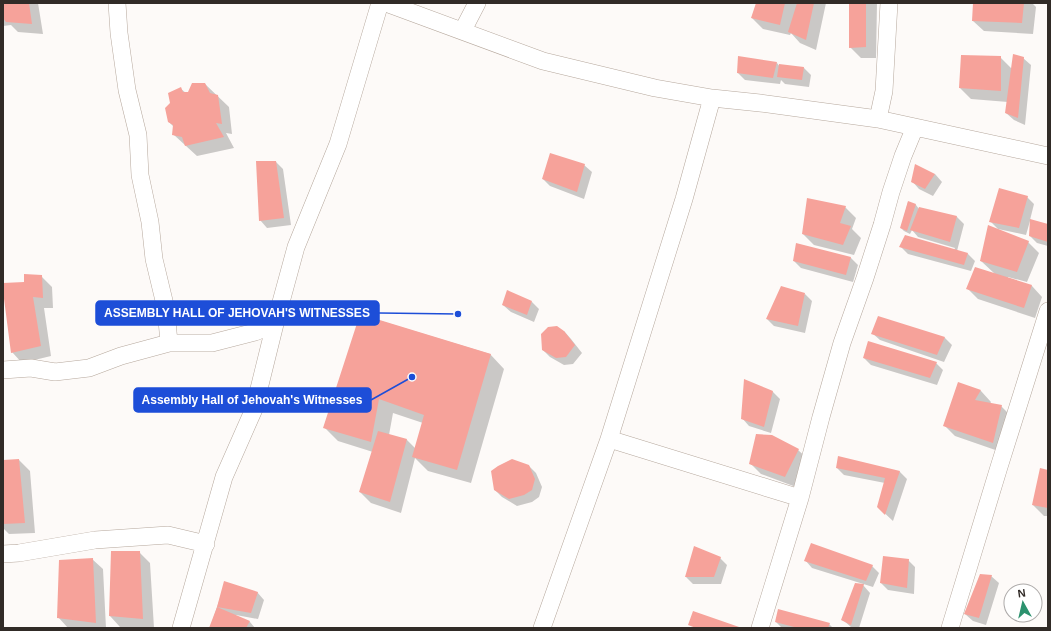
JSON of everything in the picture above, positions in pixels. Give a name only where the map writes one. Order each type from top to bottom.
[{"type":"street","points":[[117,3],[119,33],[127,90],[138,134],[140,175],[150,222],[154,259],[166,309],[169,343]]},
{"type":"street","points":[[181,628],[224,477],[254,409],[296,247],[338,144],[380,3]]},
{"type":"street","points":[[386,3],[463,30],[543,61],[655,88],[712,98],[878,119],[1048,156]]},
{"type":"street","points":[[463,30],[477,3]]},
{"type":"street","points":[[878,119],[884,90],[890,3]]},
{"type":"street","points":[[542,628],[609,439],[684,199],[712,98]]},
{"type":"street","points":[[760,628],[800,498],[842,343],[870,263],[903,156],[915,127]]},
{"type":"street","points":[[950,628],[1048,311]]},
{"type":"street","points":[[3,370],[31,368],[55,372],[89,368],[121,356],[169,343],[212,343],[255,332],[275,324]]},
{"type":"street","points":[[609,439],[800,498]]},
{"type":"street","points":[[3,554],[95,540],[168,534],[206,544]]},
{"type":"building","points":[[3,3],[29,3],[32,24],[6,22],[3,18]]},
{"type":"building","points":[[756,3],[785,3],[780,25],[751,18]]},
{"type":"building","points":[[797,3],[814,3],[806,40],[788,32]]},
{"type":"building","points":[[849,3],[866,3],[866,47],[849,48]]},
{"type":"building","points":[[973,3],[1024,3],[1022,23],[972,21]]},
{"type":"building","points":[[1013,54],[1024,57],[1018,118],[1005,113]]},
{"type":"building","points":[[961,55],[1001,56],[1001,91],[959,88]]},
{"type":"building","points":[[738,56],[777,62],[773,78],[737,73]]},
{"type":"building","points":[[779,64],[804,67],[802,80],[777,77]]},
{"type":"building","points":[[192,83],[205,83],[210,93],[218,95],[222,124],[216,123],[224,137],[185,146],[182,137],[172,135],[173,125],[168,122],[165,108],[170,103],[168,93],[181,87],[183,92],[188,92]]},
{"type":"building","points":[[550,153],[585,164],[577,192],[542,179]]},
{"type":"building","points":[[256,161],[276,161],[284,218],[259,221]]},
{"type":"building","points":[[915,164],[935,174],[925,189],[911,182]]},
{"type":"building","points":[[999,188],[1028,196],[1019,228],[989,222]]},
{"type":"building","points":[[807,198],[846,206],[840,223],[851,226],[843,245],[802,234]]},
{"type":"building","points":[[908,201],[916,204],[907,231],[900,228]]},
{"type":"building","points":[[919,207],[957,216],[950,242],[910,230]]},
{"type":"building","points":[[1030,219],[1048,224],[1048,242],[1029,236]]},
{"type":"building","points":[[988,225],[1029,241],[1017,272],[980,261]]},
{"type":"building","points":[[905,235],[968,253],[964,265],[899,247]]},
{"type":"building","points":[[796,243],[851,257],[846,275],[793,261]]},
{"type":"building","points":[[975,267],[1032,285],[1024,308],[966,289]]},
{"type":"building","points":[[24,274],[42,275],[43,298],[33,297],[41,346],[11,353],[3,283],[24,282]]},
{"type":"building","points":[[781,286],[805,293],[798,326],[766,319]]},
{"type":"building","points":[[507,290],[532,301],[527,315],[502,305]]},
{"type":"building","points":[[360,314],[491,354],[457,470],[412,457],[424,415],[379,399],[371,442],[323,428]]},
{"type":"building","points":[[878,316],[945,337],[937,355],[871,334]]},
{"type":"building","points":[[557,326],[564,331],[575,345],[566,357],[556,358],[542,350],[541,334],[548,327]]},
{"type":"building","points":[[868,341],[937,362],[930,378],[863,358]]},
{"type":"building","points":[[744,379],[773,391],[764,427],[741,419]]},
{"type":"building","points":[[958,382],[981,390],[975,400],[1002,405],[993,443],[943,426]]},
{"type":"building","points":[[378,431],[407,439],[390,502],[359,492]]},
{"type":"building","points":[[756,434],[772,435],[799,449],[785,477],[749,464]]},
{"type":"building","points":[[838,456],[900,471],[885,515],[877,507],[885,478],[836,468]]},
{"type":"building","points":[[19,459],[25,523],[3,524],[3,460]]},
{"type":"building","points":[[512,459],[529,465],[535,479],[532,490],[524,495],[509,499],[494,490],[491,471]]},
{"type":"building","points":[[1040,468],[1048,470],[1048,508],[1032,505]]},
{"type":"building","points":[[811,543],[873,565],[866,581],[804,561]]},
{"type":"building","points":[[694,546],[721,557],[714,577],[685,577]]},
{"type":"building","points":[[111,551],[140,551],[143,619],[109,616]]},
{"type":"building","points":[[883,556],[909,559],[907,588],[880,583]]},
{"type":"building","points":[[93,558],[96,623],[57,618],[59,560]]},
{"type":"building","points":[[980,574],[992,575],[979,618],[964,614]]},
{"type":"building","points":[[224,581],[258,592],[251,613],[217,607]]},
{"type":"building","points":[[855,583],[864,584],[851,625],[841,620]]},
{"type":"building","points":[[217,607],[250,621],[246,628],[209,628]]},
{"type":"building","points":[[778,609],[830,623],[828,628],[798,628],[775,622]]},
{"type":"building","points":[[693,611],[742,628],[696,628],[688,625]]},
{"type":"place","name":"ASSEMBLY HALL OF JEHOVAH'S WITNESSES","points":[[458,314]]},
{"type":"place","name":"Assembly Hall of Jehovah's Witnesses","points":[[412,377]]}]
